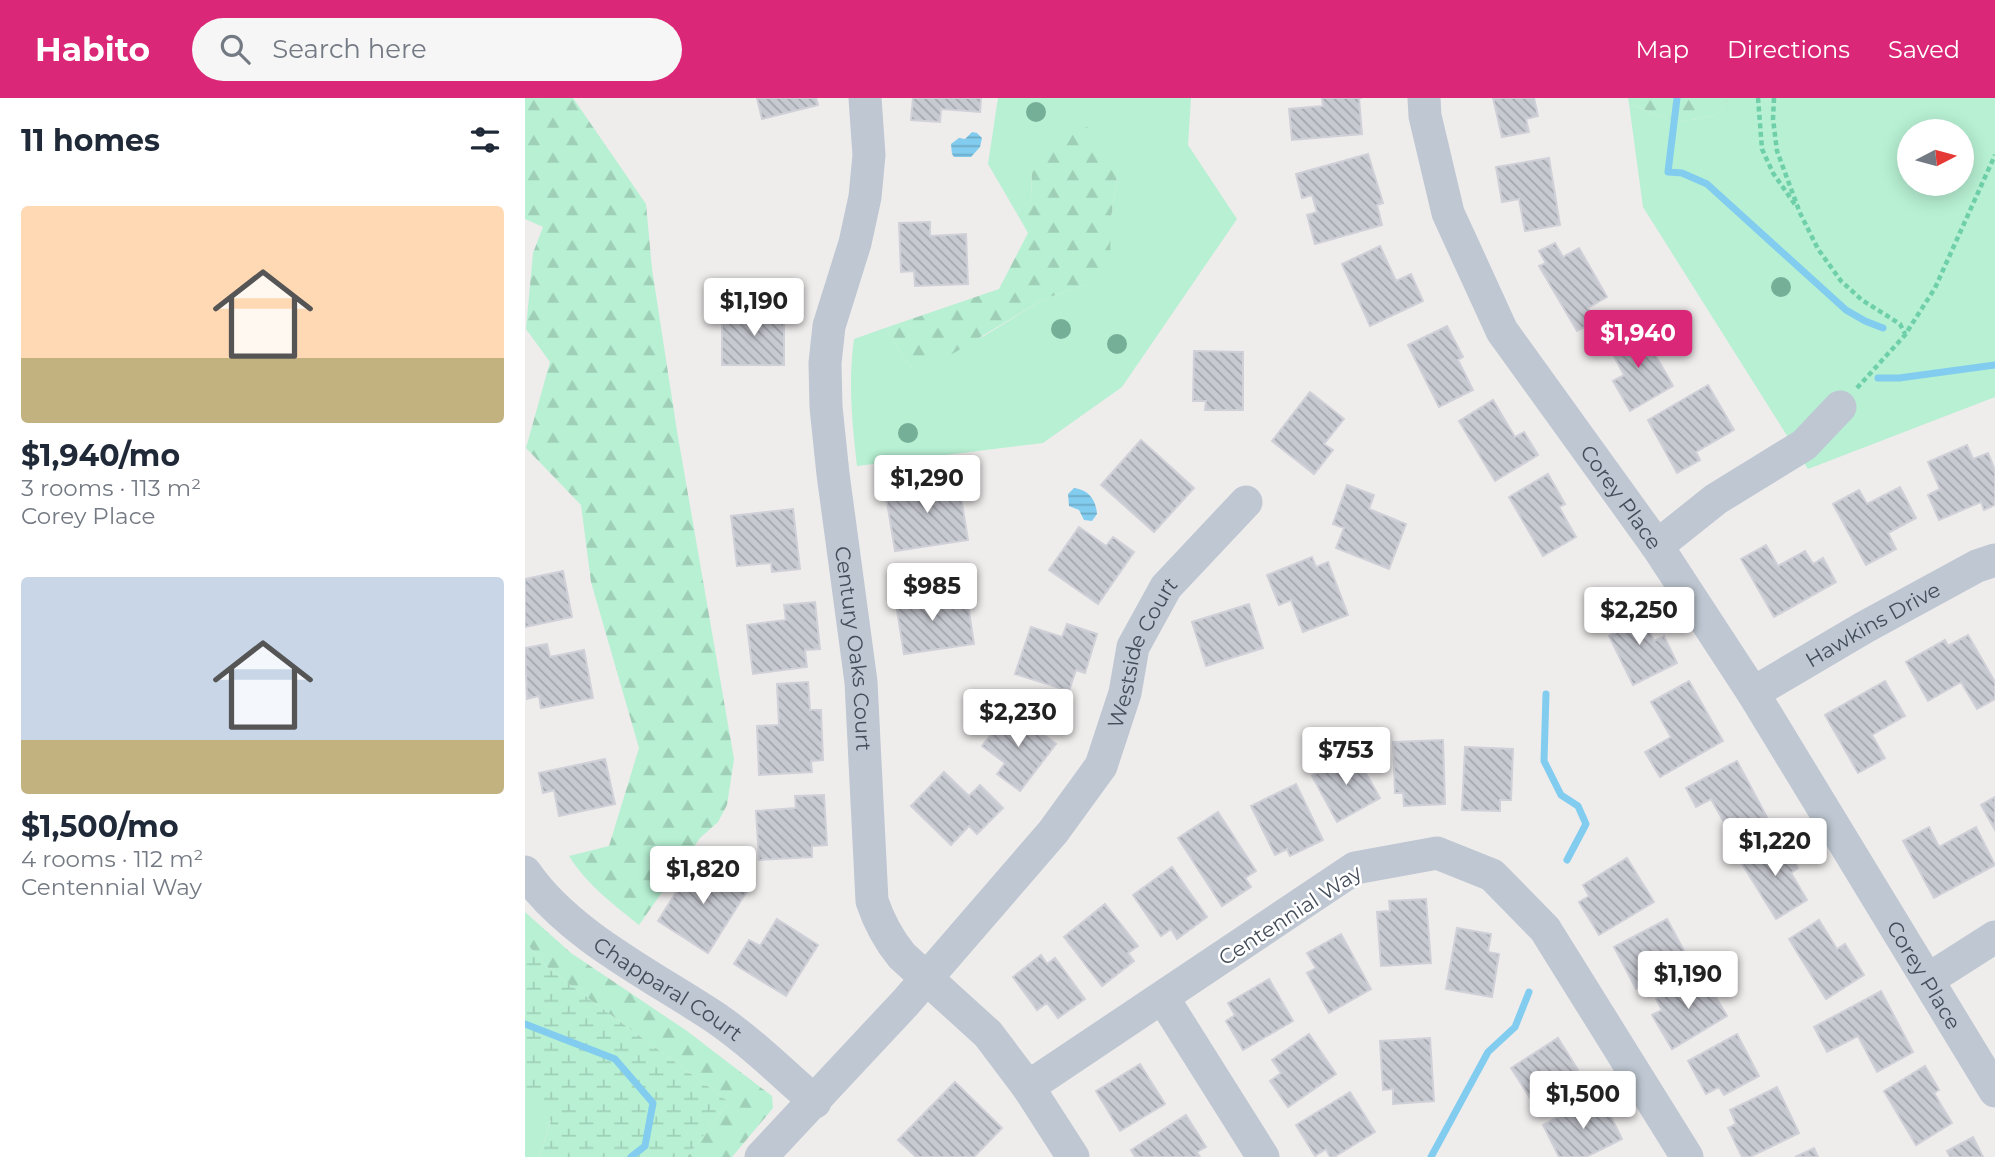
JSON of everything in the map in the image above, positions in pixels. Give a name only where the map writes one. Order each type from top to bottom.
[{"type":"street","name":"Century Oaks Court","points":[[865,98],[869,155],[865,197],[855,243],[829,326],[825,363],[826,407],[862,682],[873,901],[879,921],[890,942],[988,1034],[1028,1087],[1073,1157]]},
{"type":"street","name":"Corey Place","points":[[1424,98],[1425,116],[1448,213],[1502,331],[1657,546],[1753,693],[1995,1091]]},
{"type":"street","points":[[1657,546],[1716,499],[1804,445],[1840,407]]},
{"type":"street","name":"Westside Court","points":[[761,1157],[926,978],[1053,832],[1101,766],[1125,693],[1133,647],[1166,587],[1246,502]]},
{"type":"street","name":"Hawkins Drive","points":[[1753,693],[1865,627],[1977,566],[1995,560]]},
{"type":"street","name":"Centennial Way","points":[[1028,1087],[1355,868],[1437,853],[1492,875],[1545,929],[1687,1157]]},
{"type":"street","name":"Chapparal Court","points":[[525,872],[556,909],[583,932],[719,1020],[757,1049],[815,1101]]},
{"type":"street","points":[[1929,979],[1995,937]]},
{"type":"street","points":[[1163,998],[1263,1157]]},
{"type":"path","points":[[1758,98],[1762,149],[1773,173],[1800,213]]},
{"type":"path","points":[[1774,98],[1773,119],[1777,151],[1800,213],[1818,249],[1841,281],[1861,300],[1900,324],[1905,335]]},
{"type":"path","points":[[1840,407],[1905,335],[1935,288],[1995,155]]},
{"type":"green space","points":[[525,98],[573,98],[646,204],[652,269],[677,431],[734,759],[727,805],[718,822],[700,838],[639,925],[592,885],[569,856],[609,846],[639,748],[591,582],[581,505],[526,448],[550,362],[526,329],[533,253],[543,227],[525,219]]},
{"type":"green space","points":[[998,98],[1191,98],[1188,145],[1237,219],[1122,387],[1043,443],[857,466],[851,386],[854,339],[885,328],[911,367],[984,336],[1044,299],[1087,284],[1111,218],[1117,177],[1032,170],[1031,200],[1016,212],[988,164]]},
{"type":"green space","points":[[1628,98],[1729,98],[1715,116],[1679,122],[1629,104]]},
{"type":"green space","points":[[1729,98],[1995,98],[1995,397],[1808,469],[1643,207],[1629,104],[1679,122],[1715,116]]},
{"type":"green space","points":[[1084,124],[1100,140],[1117,177],[1111,218],[1110,261],[1087,284],[1044,299],[944,359],[911,367],[885,328],[999,289],[1028,233],[1016,212],[1031,200],[1032,170],[1049,141]]},
{"type":"green space","points":[[525,912],[571,953],[687,1031],[772,1096],[773,1108],[732,1157],[687,1157],[729,1102],[550,970],[525,942]]},
{"type":"green space","points":[[525,942],[550,970],[729,1102],[687,1157],[539,1157],[551,1121],[525,1088]]},
{"type":"green space","points":[[525,1088],[551,1120],[539,1157],[525,1157]]},
{"type":"water","points":[[972,132],[982,138],[980,147],[971,157],[954,157],[951,144],[959,138],[965,139]]},
{"type":"water","points":[[1074,488],[1088,493],[1093,500],[1097,514],[1092,521],[1084,520],[1079,510],[1069,506],[1068,494]]},
{"type":"building","points":[[757,98],[816,98],[818,105],[762,119]]},
{"type":"building","points":[[913,98],[981,98],[980,112],[941,109],[940,122],[911,120]]},
{"type":"building","points":[[1322,98],[1359,98],[1362,134],[1292,140],[1289,109],[1323,106]]},
{"type":"building","points":[[1493,98],[1534,98],[1538,116],[1526,119],[1529,132],[1502,137]]},
{"type":"building","points":[[1368,154],[1383,203],[1377,205],[1382,225],[1315,244],[1307,215],[1317,212],[1312,195],[1302,198],[1296,174]]},
{"type":"building","points":[[1549,158],[1560,225],[1525,231],[1519,199],[1502,202],[1496,167]]},
{"type":"building","points":[[930,222],[930,236],[966,234],[968,284],[915,286],[914,271],[901,272],[899,223]]},
{"type":"building","points":[[1555,243],[1563,257],[1579,248],[1607,297],[1588,308],[1596,321],[1577,331],[1539,266],[1546,263],[1539,251]]},
{"type":"building","points":[[1380,246],[1396,281],[1411,274],[1423,301],[1370,326],[1342,264]]},
{"type":"building","points":[[758,305],[784,305],[784,365],[722,365],[722,315],[758,316]]},
{"type":"building","points":[[1447,326],[1463,357],[1458,360],[1473,390],[1439,407],[1408,345]]},
{"type":"building","points":[[1639,326],[1673,386],[1630,411],[1613,381],[1624,375],[1608,345]]},
{"type":"building","points":[[1194,351],[1243,352],[1243,410],[1205,410],[1206,401],[1193,401]]},
{"type":"building","points":[[1708,385],[1734,430],[1696,452],[1700,460],[1677,473],[1648,420]]},
{"type":"building","points":[[1310,392],[1344,419],[1324,444],[1333,450],[1314,474],[1272,441]]},
{"type":"building","points":[[1493,400],[1515,437],[1524,432],[1538,455],[1495,481],[1459,421]]},
{"type":"building","points":[[1141,440],[1194,488],[1154,532],[1101,485]]},
{"type":"building","points":[[1967,445],[1973,459],[1988,453],[1995,470],[1995,505],[1984,510],[1981,502],[1939,520],[1928,495],[1940,489],[1928,462]]},
{"type":"building","points":[[1548,474],[1565,504],[1559,507],[1576,537],[1543,556],[1509,497]]},
{"type":"building","points":[[958,479],[968,540],[895,551],[885,490]]},
{"type":"building","points":[[1347,485],[1374,495],[1369,509],[1406,524],[1389,569],[1336,548],[1344,528],[1333,524]]},
{"type":"building","points":[[1900,487],[1916,518],[1888,533],[1896,549],[1866,565],[1833,504],[1859,490],[1867,504]]},
{"type":"building","points":[[793,509],[800,569],[772,572],[771,563],[737,566],[731,516]]},
{"type":"building","points":[[1079,527],[1106,546],[1113,537],[1134,552],[1098,604],[1049,570]]},
{"type":"building","points":[[1766,545],[1778,566],[1805,551],[1813,564],[1823,558],[1836,582],[1774,617],[1741,559]]},
{"type":"building","points":[[1312,557],[1316,567],[1328,562],[1348,615],[1303,632],[1291,600],[1279,605],[1267,575]]},
{"type":"building","points":[[563,571],[572,617],[525,627],[525,579]]},
{"type":"building","points":[[920,587],[923,605],[967,598],[974,644],[904,654],[894,592]]},
{"type":"building","points":[[815,602],[820,649],[805,650],[807,667],[753,674],[747,625],[786,620],[784,605]]},
{"type":"building","points":[[1249,604],[1263,648],[1206,666],[1192,622]]},
{"type":"building","points":[[1637,605],[1654,641],[1664,636],[1677,663],[1633,685],[1609,636],[1617,632],[1610,618]]},
{"type":"building","points":[[1067,624],[1097,634],[1085,673],[1076,670],[1069,691],[1015,674],[1031,627],[1062,637]]},
{"type":"building","points":[[1968,635],[1995,682],[1995,699],[1977,709],[1961,682],[1928,701],[1906,662],[1945,640],[1948,646]]},
{"type":"building","points":[[547,644],[550,657],[584,650],[593,698],[541,708],[539,696],[527,699],[525,648]]},
{"type":"building","points":[[1689,681],[1723,741],[1660,777],[1645,752],[1671,737],[1651,702]]},
{"type":"building","points":[[1885,681],[1905,716],[1872,735],[1885,758],[1858,773],[1825,715]]},
{"type":"building","points":[[808,682],[810,710],[821,710],[823,760],[811,761],[812,772],[759,775],[757,726],[779,725],[777,684]]},
{"type":"building","points":[[1010,709],[1056,744],[1020,791],[997,774],[1005,763],[982,746]]},
{"type":"building","points":[[1443,740],[1445,804],[1404,806],[1403,793],[1395,793],[1393,742]]},
{"type":"building","points":[[1465,747],[1513,749],[1511,800],[1500,800],[1500,811],[1462,810]]},
{"type":"building","points":[[1354,752],[1380,798],[1337,822],[1312,776]]},
{"type":"building","points":[[605,759],[615,804],[559,816],[554,790],[543,793],[539,773]]},
{"type":"building","points":[[1737,761],[1768,819],[1748,830],[1744,822],[1729,831],[1711,799],[1696,807],[1686,788]]},
{"type":"building","points":[[944,772],[969,796],[980,785],[1003,808],[977,834],[969,826],[951,845],[911,806]]},
{"type":"building","points":[[1296,784],[1323,840],[1290,856],[1287,849],[1275,855],[1251,806]]},
{"type":"building","points":[[824,795],[827,845],[812,846],[812,857],[759,860],[756,811],[796,808],[795,796]]},
{"type":"building","points":[[1995,797],[1995,830],[1981,805]]},
{"type":"building","points":[[1218,812],[1256,871],[1245,878],[1251,887],[1222,906],[1178,838]]},
{"type":"building","points":[[1929,827],[1939,847],[1976,827],[1995,865],[1934,898],[1903,841]]},
{"type":"building","points":[[1779,838],[1798,868],[1791,873],[1807,900],[1776,919],[1741,862]]},
{"type":"building","points":[[1627,858],[1654,902],[1599,935],[1579,902],[1589,896],[1583,885]]},
{"type":"building","points":[[697,859],[747,891],[708,953],[658,921]]},
{"type":"building","points":[[1172,867],[1207,917],[1177,939],[1171,929],[1161,936],[1133,895]]},
{"type":"building","points":[[1426,899],[1431,963],[1381,966],[1377,912],[1390,911],[1389,901]]},
{"type":"building","points":[[1105,904],[1138,946],[1128,953],[1134,961],[1102,986],[1064,937]]},
{"type":"building","points":[[777,919],[818,945],[786,996],[734,964],[749,940],[760,946]]},
{"type":"building","points":[[1667,919],[1689,960],[1636,989],[1614,947]]},
{"type":"building","points":[[1819,920],[1837,949],[1845,944],[1864,975],[1826,999],[1789,939]]},
{"type":"building","points":[[1457,928],[1491,934],[1488,952],[1499,954],[1492,997],[1446,989]]},
{"type":"building","points":[[1341,934],[1371,989],[1329,1013],[1307,973],[1316,968],[1307,953]]},
{"type":"building","points":[[1041,955],[1047,964],[1055,958],[1085,999],[1058,1018],[1047,1003],[1037,1010],[1013,977]]},
{"type":"building","points":[[1701,972],[1727,1016],[1672,1049],[1652,1015],[1662,1010],[1656,999]]},
{"type":"building","points":[[1269,979],[1293,1021],[1243,1050],[1226,1021],[1235,1015],[1228,1003]]},
{"type":"building","points":[[1881,991],[1913,1052],[1877,1072],[1858,1036],[1827,1052],[1814,1027]]},
{"type":"building","points":[[1309,1034],[1336,1074],[1288,1107],[1270,1081],[1281,1073],[1272,1060]]},
{"type":"building","points":[[1737,1034],[1759,1076],[1724,1095],[1719,1087],[1706,1094],[1688,1061]]},
{"type":"building","points":[[1430,1038],[1434,1101],[1393,1104],[1393,1089],[1383,1090],[1380,1041]]},
{"type":"building","points":[[1558,1038],[1578,1070],[1569,1075],[1575,1085],[1537,1109],[1511,1068]]},
{"type":"building","points":[[1140,1064],[1165,1104],[1120,1131],[1096,1091]]},
{"type":"building","points":[[1925,1066],[1939,1090],[1934,1093],[1952,1123],[1916,1145],[1884,1091]]},
{"type":"building","points":[[955,1082],[1002,1128],[974,1157],[916,1157],[898,1140]]},
{"type":"building","points":[[1777,1087],[1799,1133],[1750,1157],[1742,1157],[1728,1128],[1736,1124],[1730,1110]]},
{"type":"building","points":[[1350,1092],[1375,1132],[1334,1157],[1330,1157],[1326,1149],[1315,1156],[1296,1125]]},
{"type":"building","points":[[1588,1101],[1591,1108],[1604,1102],[1622,1139],[1586,1157],[1559,1157],[1543,1125]]},
{"type":"building","points":[[1186,1115],[1206,1147],[1197,1152],[1200,1157],[1135,1157],[1131,1150]]},
{"type":"building","points":[[1973,1137],[1983,1157],[1950,1157],[1947,1151]]},
{"type":"building","points":[[1814,1148],[1818,1157],[1795,1157]]},
{"type":"waterway","points":[[1677,98],[1668,172],[1682,173],[1707,184],[1846,310],[1883,328]]},
{"type":"waterway","points":[[1878,378],[1899,378],[1995,365]]},
{"type":"waterway","points":[[1546,694],[1544,761],[1561,795],[1578,806],[1586,824],[1567,860]]},
{"type":"waterway","points":[[1431,1157],[1488,1052],[1515,1027],[1529,992]]},
{"type":"waterway","points":[[525,1024],[615,1059],[653,1103],[645,1146],[631,1157]]}]
